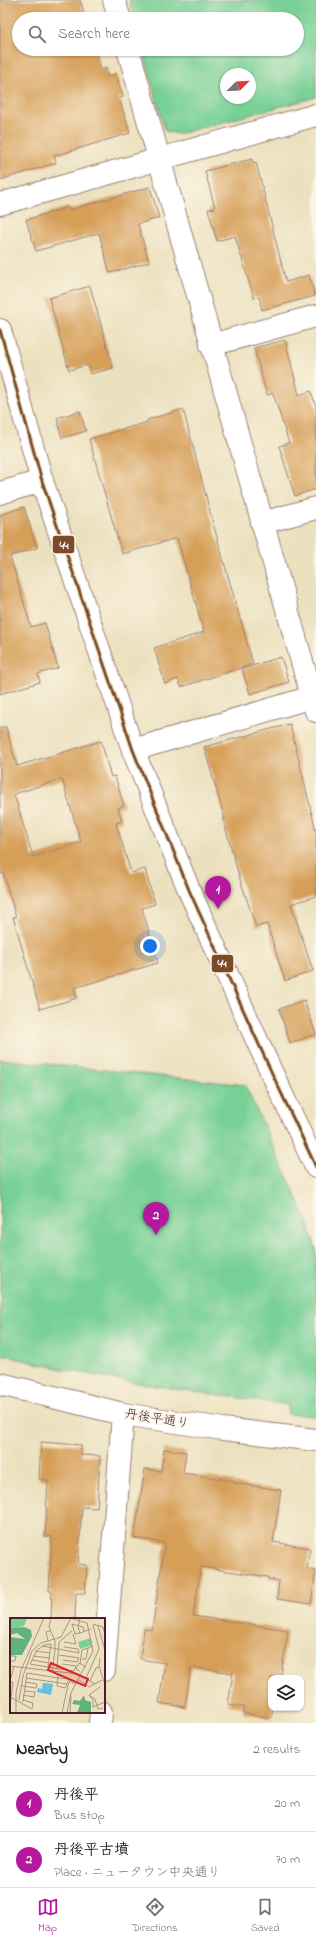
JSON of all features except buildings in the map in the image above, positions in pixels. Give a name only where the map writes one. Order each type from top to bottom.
[{"type":"street","points":[[114,0],[118,12]]},
{"type":"street","points":[[130,56],[314,704],[133,750]]},
{"type":"street","points":[[0,204],[316,115]]},
{"type":"street","points":[[211,345],[316,316]]},
{"type":"street","points":[[0,330],[42,481],[133,750],[189,890],[316,1167]]},
{"type":"street","points":[[0,493],[42,481]]},
{"type":"street","points":[[262,523],[316,508]]},
{"type":"street","name":"丹後平通り","points":[[0,1384],[123,1414],[223,1429],[316,1440]]},
{"type":"street","points":[[105,1657],[123,1414]]},
{"type":"street","points":[[100,1723],[101,1713]]},
{"type":"green space","points":[[129,0],[316,0],[316,97],[178,134],[165,131],[145,56],[304,56],[304,12],[132,12]]},
{"type":"green space","points":[[0,1059],[245,1085],[308,1222],[316,1249],[316,1416],[288,1414],[288,1405],[108,1378],[0,1354]]},
{"type":"transit line","name":"44","points":[[0,330],[42,481],[133,750],[189,890],[316,1167]]},
{"type":"place","name":"丹後平","points":[[218,909]]},
{"type":"place","name":"丹後平古墳","points":[[156,1235]]}]
